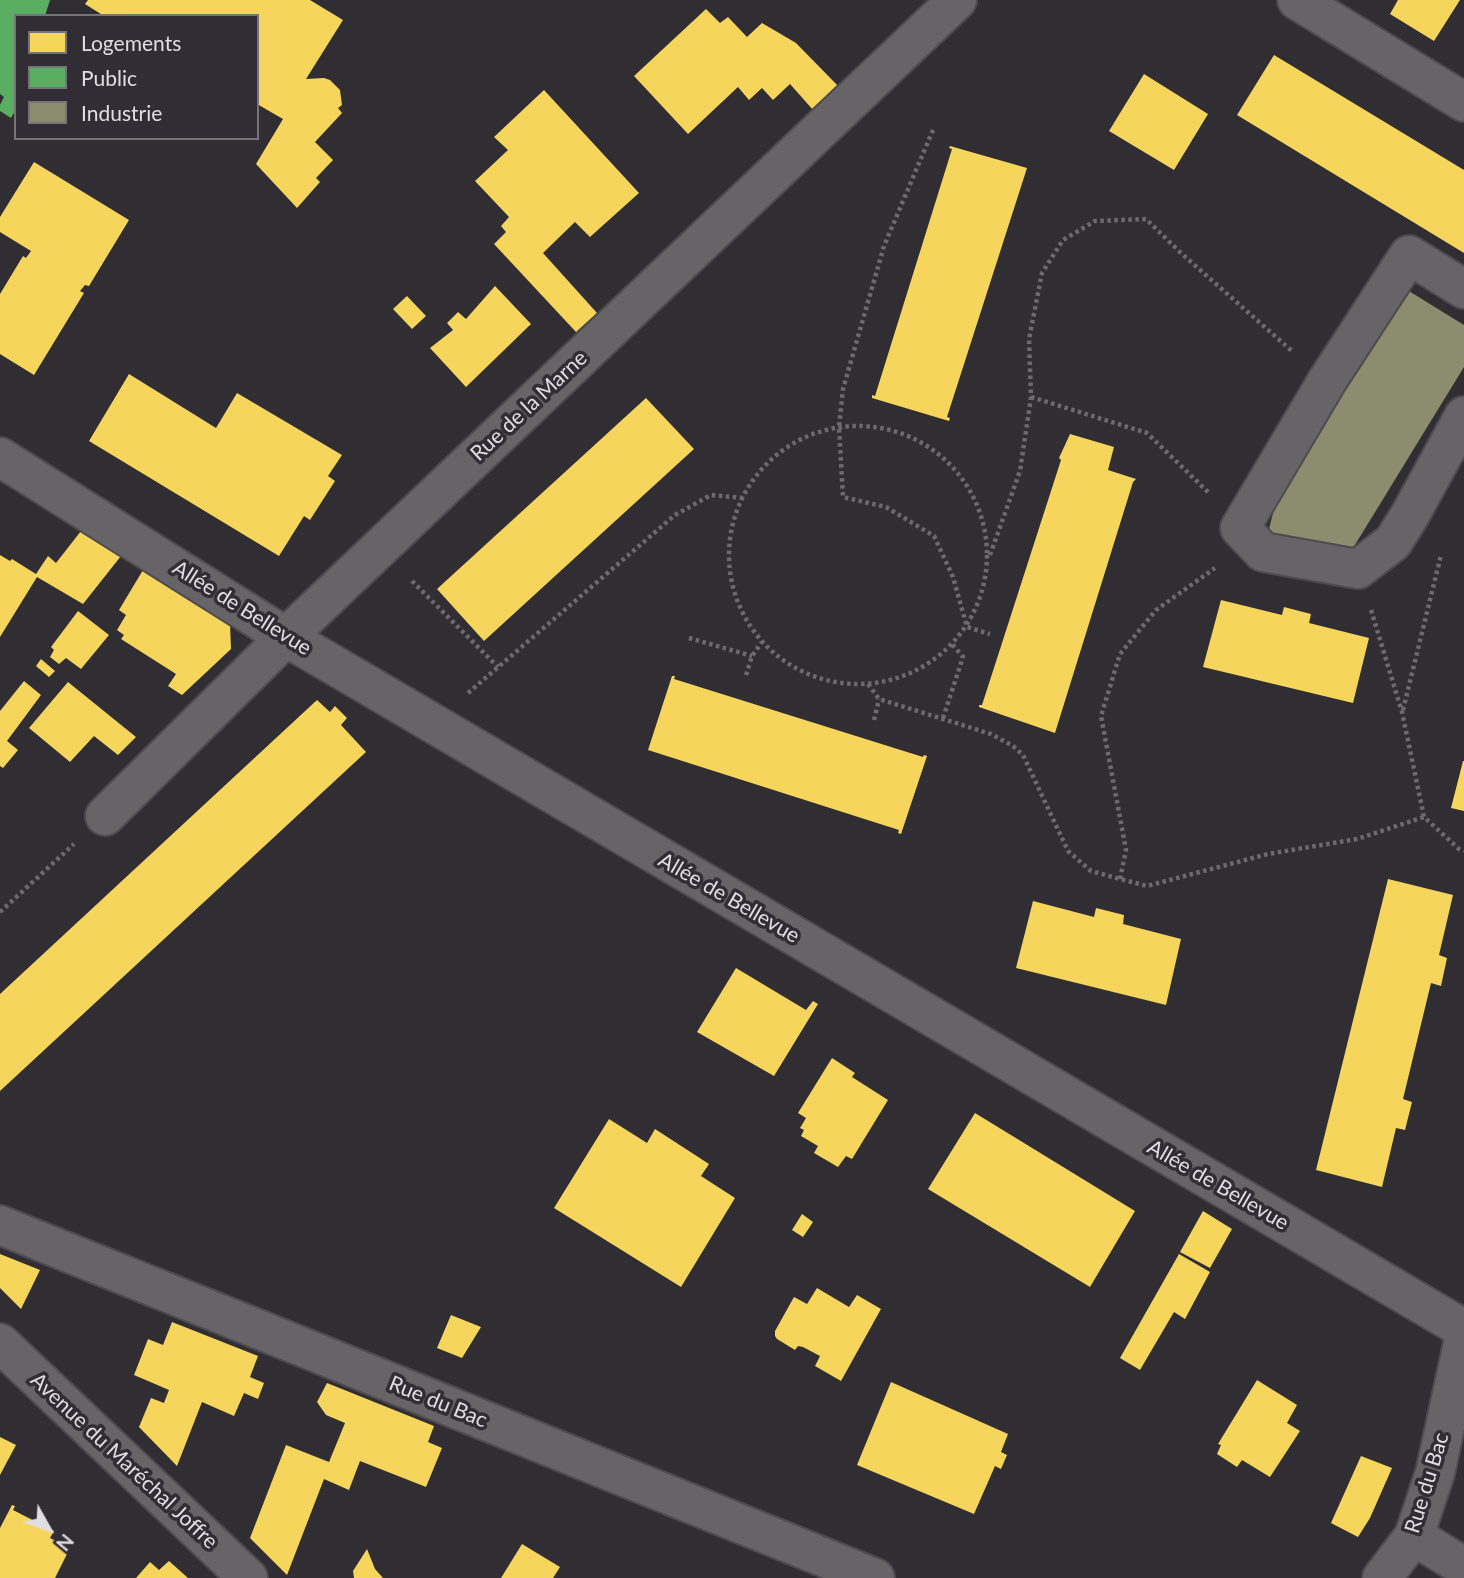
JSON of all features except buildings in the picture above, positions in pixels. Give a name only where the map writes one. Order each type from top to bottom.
[{"type":"street","name":"Rue de la Marne","points":[[105,816],[286,637],[957,0]]},
{"type":"street","points":[[1297,0],[1464,102]]},
{"type":"street","points":[[1464,289],[1409,256],[1327,381],[1240,528],[1263,552],[1358,569],[1393,542],[1464,416]]},
{"type":"street","name":"Allée de Bellevue","points":[[0,457],[286,637],[1464,1329]]},
{"type":"street","name":"Rue du Bac","points":[[0,1225],[875,1578]]},
{"type":"street","name":"Rue du Bac","points":[[1382,1578],[1413,1536],[1435,1473],[1464,1339]]},
{"type":"street","name":"Avenue du Maréchal Joffre","points":[[0,1343],[248,1578]]},
{"type":"street","points":[[1413,1536],[1464,1567]]},
{"type":"path","points":[[933,130],[884,246],[843,389],[839,427],[843,497],[886,507],[934,536],[953,577],[967,627]]},
{"type":"path","points":[[988,559],[985,527],[971,491],[950,463],[928,446],[897,432],[868,426],[839,427],[815,433],[790,445],[765,465],[748,486],[737,510],[730,538],[731,578],[745,618],[762,642],[782,660],[811,676],[842,684],[868,684],[894,679],[928,664],[952,645],[967,627],[1020,471],[1031,397],[1029,339],[1042,273],[1063,240],[1095,221],[1146,219],[1263,327],[1327,381]]},
{"type":"path","points":[[1031,397],[1147,433],[1221,505],[1240,528],[1215,568],[1156,610],[1120,654],[1101,716],[1126,850],[1120,879]]},
{"type":"path","points":[[433,723],[675,515],[711,495],[743,498]]},
{"type":"path","points":[[1402,712],[1444,543]]},
{"type":"path","points":[[1358,569],[1402,712],[1424,817],[1459,849],[1464,850]]},
{"type":"path","points":[[412,581],[498,667]]},
{"type":"path","points":[[967,627],[990,634]]},
{"type":"path","points":[[689,638],[752,656]]},
{"type":"path","points":[[746,676],[752,656],[762,642]]},
{"type":"path","points":[[943,718],[963,657],[952,645]]},
{"type":"path","points":[[868,684],[879,699],[991,734],[1023,754],[1069,850],[1091,871],[1147,886],[1268,854],[1357,839],[1424,817]]},
{"type":"path","points":[[874,719],[879,699]]},
{"type":"path","points":[[0,912],[105,816]]}]
